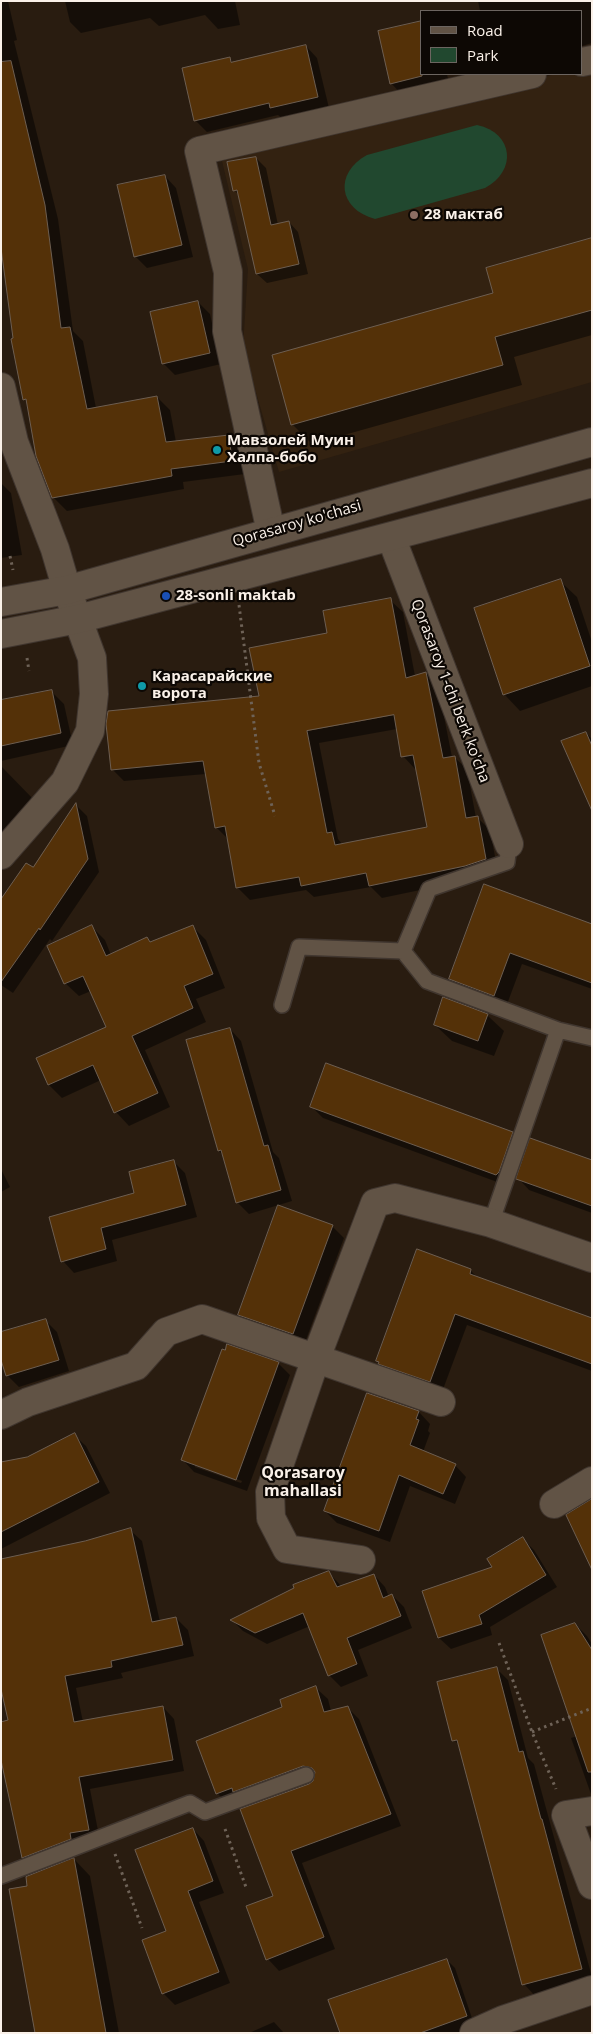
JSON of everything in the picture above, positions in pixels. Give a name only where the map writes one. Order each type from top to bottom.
[{"type":"street","points":[[271,532],[227,331],[228,272],[199,152],[528,75]]},
{"type":"street","points":[[1,388],[14,442],[55,548],[66,590],[92,658],[94,694],[90,731],[65,782],[1,855]]},
{"type":"street","name":"Qorasaroy ko'chasi","points":[[1,602],[66,590],[592,442]]},
{"type":"street","points":[[1,634],[78,619],[592,483]]},
{"type":"street","name":"Qorasaroy 1-chi berk ko'cha","points":[[391,537],[509,844]]},
{"type":"street","points":[[361,1560],[287,1549],[271,1518],[270,1492],[316,1358],[375,1202],[395,1198],[491,1223],[592,1258]]},
{"type":"street","points":[[1,1415],[28,1402],[136,1366],[166,1332],[202,1319],[442,1402]]},
{"type":"street","points":[[554,1504],[592,1481]]},
{"type":"street","points":[[579,1813],[592,1885]]},
{"type":"street","points":[[474,2033],[503,2020],[592,1990]]},
{"type":"lane","points":[[403,951],[429,888],[507,862],[509,844]]},
{"type":"lane","points":[[282,1005],[299,947],[403,951],[427,981],[558,1030],[592,1038]]},
{"type":"lane","points":[[491,1223],[558,1030]]},
{"type":"lane","points":[[1,1876],[190,1804],[205,1812],[306,1775]]},
{"type":"path","points":[[235,578],[259,763],[274,816]]},
{"type":"path","points":[[27,658],[29,672]]},
{"type":"path","points":[[499,1643],[532,1732],[579,1813]]},
{"type":"path","points":[[532,1732],[592,1708]]},
{"type":"path","points":[[218,1808],[246,1890]]},
{"type":"path","points":[[108,1835],[142,1928]]},
{"type":"shaded area","name":"28 мактаб","points":[[592,64],[592,382],[279,472],[243,347],[248,269],[222,161],[552,75],[583,75]]},
{"type":"green space","points":[[477,125],[489,129],[498,136],[504,144],[507,153],[506,163],[502,172],[495,181],[485,188],[375,219],[353,207],[348,199],[345,181],[349,171],[367,155]]},
{"type":"building","points":[[420,21],[420,75],[422,76],[390,84],[378,31]]},
{"type":"building","points":[[306,45],[318,97],[270,108],[269,103],[194,121],[182,68],[230,57],[231,62]]},
{"type":"building","points":[[11,61],[45,205],[61,328],[70,327],[87,409],[157,396],[166,442],[229,435],[232,461],[171,469],[172,476],[52,498],[36,456],[26,399],[23,400],[11,339],[13,338],[1,248],[1,62]]},
{"type":"building","points":[[256,157],[271,225],[289,221],[299,264],[256,274],[237,190],[233,191],[227,162]]},
{"type":"building","points":[[165,175],[182,245],[134,257],[117,185]]},
{"type":"building","points":[[592,238],[592,310],[495,337],[503,365],[291,425],[272,355],[493,293],[486,268]]},
{"type":"building","points":[[198,301],[210,353],[162,364],[150,312]]},
{"type":"building","points":[[561,579],[590,666],[503,695],[474,608]]},
{"type":"building","points":[[391,598],[406,678],[426,672],[443,758],[455,756],[466,818],[478,816],[486,859],[465,866],[369,886],[366,873],[301,886],[299,877],[236,888],[225,826],[215,828],[203,761],[111,770],[106,724],[108,711],[259,696],[249,648],[327,633],[323,611]],"holes":[[[394,715],[401,757],[413,755],[427,827],[335,845],[332,832],[327,833],[307,731]]]},
{"type":"building","points":[[52,690],[61,733],[1,746],[1,700]]},
{"type":"building","points":[[586,732],[592,746],[592,811],[561,741]]},
{"type":"building","points":[[76,803],[88,859],[40,930],[39,928],[1,982],[1,899],[26,863],[33,867]]},
{"type":"building","points":[[484,884],[592,924],[592,983],[510,953],[494,996],[449,979]]},
{"type":"building","points":[[92,925],[106,956],[147,937],[150,942],[193,925],[213,974],[184,986],[193,1008],[132,1036],[158,1093],[114,1113],[93,1065],[48,1085],[36,1058],[106,1027],[83,976],[64,984],[47,946]]},
{"type":"building","points":[[443,997],[488,1014],[478,1041],[434,1025]]},
{"type":"building","points":[[230,1028],[264,1146],[268,1145],[281,1190],[236,1203],[221,1150],[218,1151],[186,1040]]},
{"type":"building","points":[[326,1063],[513,1132],[499,1172],[496,1175],[310,1107]]},
{"type":"building","points":[[530,1138],[592,1160],[592,1206],[516,1179]]},
{"type":"building","points":[[174,1160],[186,1205],[101,1228],[106,1249],[61,1262],[49,1217],[134,1193],[129,1172]]},
{"type":"building","points":[[278,1205],[333,1225],[293,1334],[238,1315]]},
{"type":"building","points":[[417,1249],[471,1269],[470,1274],[592,1318],[592,1364],[455,1314],[430,1382],[378,1364],[379,1362],[376,1361]]},
{"type":"building","points":[[46,1319],[59,1360],[6,1376],[1,1360],[1,1332]]},
{"type":"building","points":[[227,1344],[279,1362],[236,1480],[181,1460],[222,1349],[225,1350]]},
{"type":"building","points":[[367,1393],[419,1411],[416,1419],[419,1420],[410,1445],[456,1464],[443,1494],[399,1475],[379,1531],[324,1511]]},
{"type":"building","points":[[75,1433],[99,1482],[1,1532],[1,1462],[27,1457]]},
{"type":"building","points":[[592,1499],[592,1570],[566,1515]]},
{"type":"building","points":[[131,1528],[152,1622],[176,1617],[183,1645],[111,1661],[112,1667],[65,1676],[74,1722],[163,1706],[173,1760],[79,1777],[89,1830],[70,1833],[71,1839],[22,1858],[1,1760],[1,1722],[8,1720],[1,1689],[1,1559],[85,1541]]},
{"type":"building","points":[[523,1537],[546,1575],[479,1615],[482,1624],[438,1638],[422,1591],[492,1567],[487,1559]]},
{"type":"building","points":[[329,1571],[337,1587],[374,1574],[383,1598],[392,1594],[401,1616],[347,1638],[357,1664],[328,1676],[303,1613],[255,1633],[230,1620],[294,1588],[293,1585]]},
{"type":"building","points":[[575,1623],[592,1650],[592,1772],[588,1772],[541,1635]]},
{"type":"building","points":[[497,1667],[519,1752],[523,1751],[582,1969],[522,1985],[457,1740],[452,1741],[437,1682]]},
{"type":"building","points":[[316,1686],[324,1712],[348,1706],[391,1814],[291,1851],[324,1937],[266,1960],[246,1906],[273,1896],[240,1809],[309,1784],[313,1781],[315,1772],[312,1768],[303,1766],[233,1792],[232,1788],[216,1794],[196,1741],[282,1707],[280,1700]]},
{"type":"building","points":[[193,1828],[213,1881],[188,1891],[219,1972],[162,1994],[142,1940],[166,1931],[135,1850]]},
{"type":"building","points":[[74,1858],[106,2033],[35,2033],[9,1889],[27,1886],[26,1877]]},
{"type":"building","points":[[447,1959],[467,2016],[420,2033],[340,2033],[328,2000]]},
{"type":"place","name":"28 мактаб","points":[[414,215]]},
{"type":"place","name":"Мавзолей Муин Халпа-бобо","points":[[217,450]]},
{"type":"place","name":"28-sonli maktab","points":[[166,596]]},
{"type":"place","name":"Карасарайские ворота","points":[[142,686]]},
{"type":"district","name":"Qorasaroy mahallasi","points":[[303,1482]]}]
